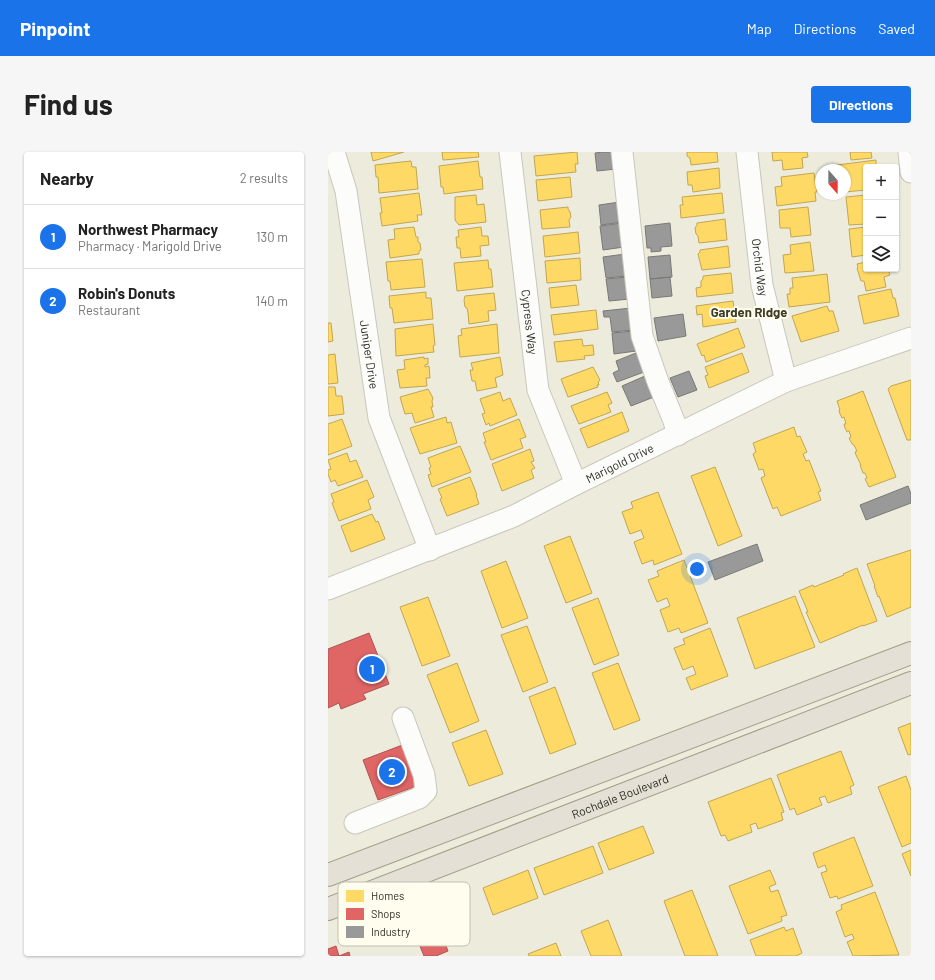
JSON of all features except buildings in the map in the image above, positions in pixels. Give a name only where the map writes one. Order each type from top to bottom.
[{"type":"main road","points":[[328,875],[911,653]]},
{"type":"main road","name":"Rochdale Boulevard","points":[[398,882],[911,683]]},
{"type":"main road","name":"Rochdale Boulevard","points":[[328,909],[338,905]]},
{"type":"street","name":"Juniper Drive","points":[[334,152],[346,191],[379,418],[430,550]]},
{"type":"street","name":"Cypress Way","points":[[510,152],[538,390],[576,484]]},
{"type":"street","points":[[622,152],[642,336],[678,435]]},
{"type":"street","name":"Orchid Way","points":[[747,152],[762,285],[786,381]]},
{"type":"street","points":[[909,152],[911,172]]},
{"type":"street","name":"Marigold Drive","points":[[328,589],[514,516],[786,381],[911,338]]},
{"type":"street","points":[[354,823],[419,798],[426,791],[424,775],[403,718]]},
{"type":"place","name":"Northwest Pharmacy","points":[[372,669]]},
{"type":"place","name":"Robin's Donuts","points":[[392,772]]},
{"type":"district","name":"Garden Ridge","points":[[749,312]]}]
